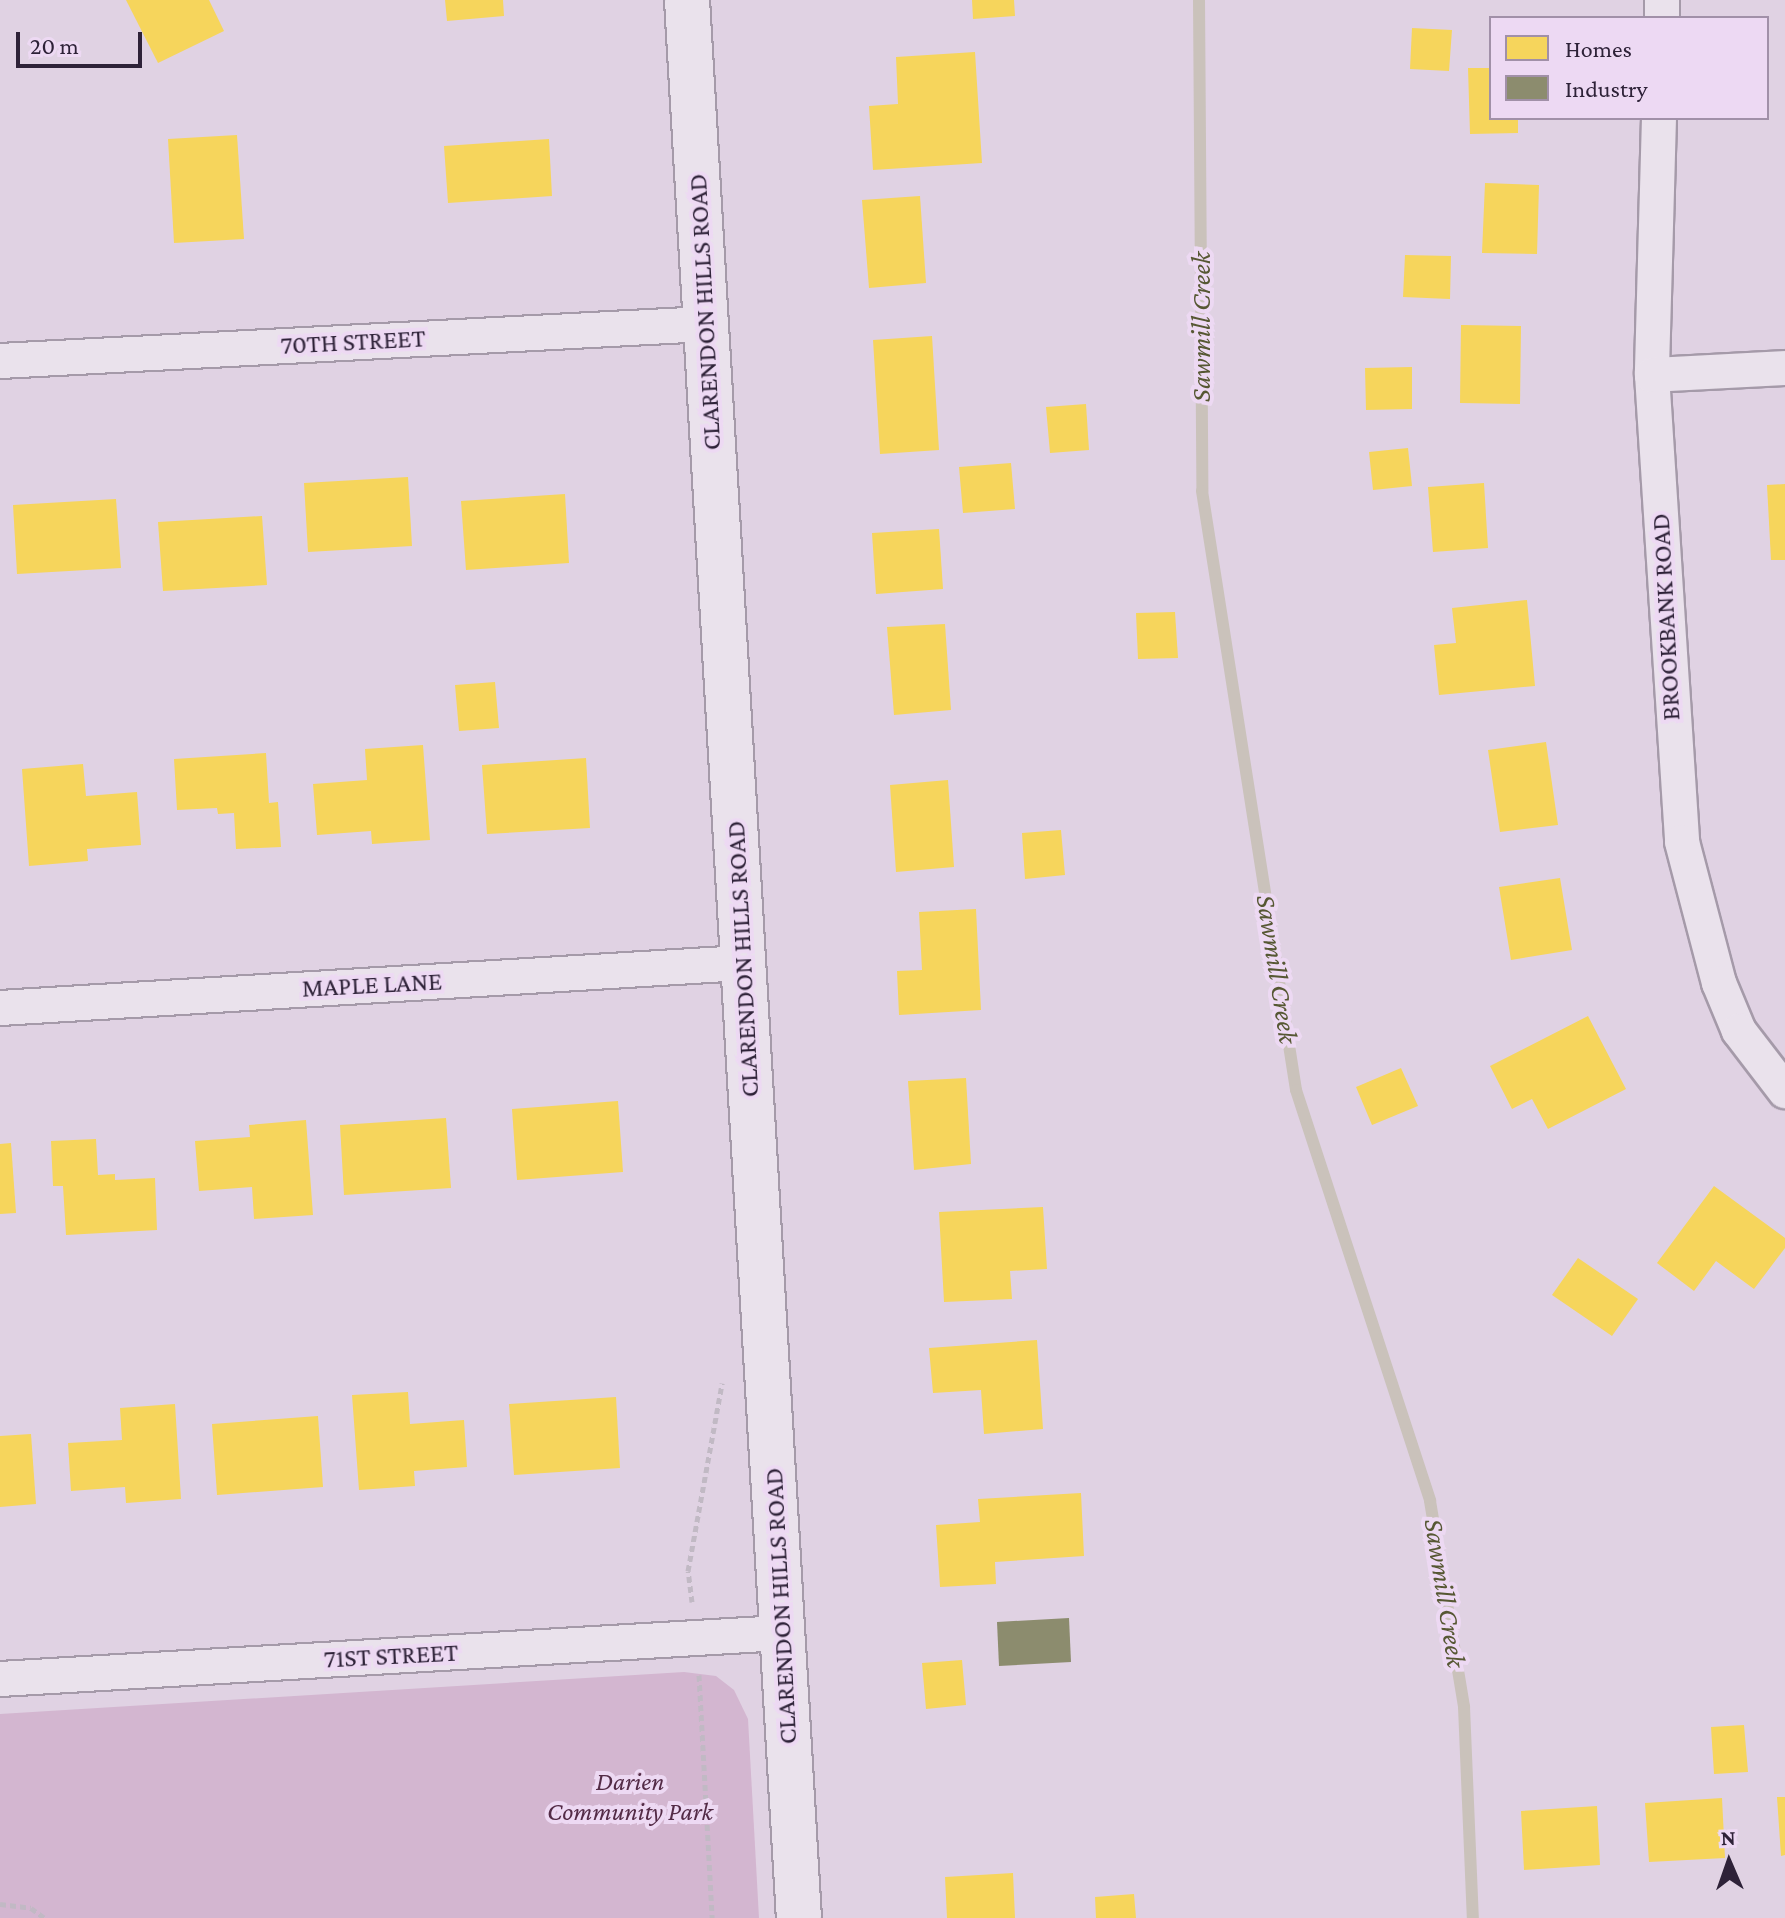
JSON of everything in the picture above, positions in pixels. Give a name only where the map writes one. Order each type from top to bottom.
[{"type":"street","name":"CLARENDON HILLS ROAD","points":[[687,0],[799,1918]]},
{"type":"street","name":"BROOKBANK ROAD","points":[[1659,120],[1652,375],[1682,842],[1719,983],[1739,1031],[1785,1091]]},
{"type":"street","name":"70TH STREET","points":[[0,361],[706,324]]},
{"type":"street","points":[[1652,375],[1785,368]]},
{"type":"street","name":"MAPLE LANE","points":[[0,1008],[743,963]]},
{"type":"street","name":"71ST STREET","points":[[0,1679],[782,1633]]},
{"type":"path","points":[[712,1918],[697,1639],[688,1571],[723,1377]]},
{"type":"path","points":[[0,1904],[31,1908],[45,1918]]},
{"type":"green space","name":"Darien Community Park","points":[[684,1672],[716,1676],[734,1690],[748,1719],[759,1918],[0,1918],[0,1714]]},
{"type":"building: Homes","points":[[126,0],[209,0],[224,31],[158,63]]},
{"type":"building: Homes","points":[[445,0],[503,0],[504,16],[447,21]]},
{"type":"building: Homes","points":[[972,0],[1014,0],[1015,16],[973,19]]},
{"type":"building: Homes","points":[[1412,28],[1452,30],[1449,71],[1410,69]]},
{"type":"building: Homes","points":[[975,52],[982,163],[873,170],[869,106],[898,104],[896,57]]},
{"type":"building: Homes","points":[[1468,68],[1489,68],[1489,120],[1518,120],[1518,133],[1470,134]]},
{"type":"building: Homes","points":[[237,135],[244,239],[174,243],[168,139]]},
{"type":"building: Homes","points":[[549,139],[552,196],[448,203],[444,146]]},
{"type":"building: Homes","points":[[1485,183],[1539,185],[1537,254],[1482,253]]},
{"type":"building: Homes","points":[[920,196],[926,283],[869,288],[862,200]]},
{"type":"building: Homes","points":[[1405,255],[1451,256],[1450,299],[1403,297]]},
{"type":"building: Homes","points":[[1461,325],[1521,326],[1520,404],[1460,403]]},
{"type":"building: Homes","points":[[932,336],[939,450],[880,454],[873,340]]},
{"type":"building: Homes","points":[[1412,367],[1412,409],[1366,410],[1365,368]]},
{"type":"building: Homes","points":[[1086,404],[1089,450],[1050,453],[1046,407]]},
{"type":"building: Homes","points":[[1408,448],[1412,486],[1373,490],[1369,452]]},
{"type":"building: Homes","points":[[1011,463],[1015,509],[963,513],[959,467]]},
{"type":"building: Homes","points":[[408,477],[412,546],[308,552],[304,483]]},
{"type":"building: Homes","points":[[1484,483],[1488,548],[1433,552],[1428,487]]},
{"type":"building: Homes","points":[[1785,484],[1785,560],[1771,560],[1767,485]]},
{"type":"building: Homes","points":[[565,494],[569,563],[466,570],[461,501]]},
{"type":"building: Homes","points":[[116,499],[121,568],[17,574],[13,505]]},
{"type":"building: Homes","points":[[262,516],[267,585],[163,591],[158,522]]},
{"type":"building: Homes","points":[[939,529],[943,589],[876,594],[872,533]]},
{"type":"building: Homes","points":[[1527,600],[1535,686],[1439,695],[1434,645],[1456,643],[1452,608]]},
{"type":"building: Homes","points":[[1175,612],[1178,658],[1138,659],[1136,613]]},
{"type":"building: Homes","points":[[945,624],[951,710],[894,715],[887,627]]},
{"type":"building: Homes","points":[[495,682],[499,728],[459,731],[455,685]]},
{"type":"building: Homes","points":[[1546,742],[1558,825],[1500,832],[1488,750]]},
{"type":"building: Homes","points":[[423,745],[430,840],[372,844],[371,831],[317,835],[313,784],[367,780],[365,749]]},
{"type":"building: Homes","points":[[266,753],[269,803],[278,802],[281,847],[236,849],[234,813],[218,814],[217,808],[177,810],[174,759]]},
{"type":"building: Homes","points":[[586,758],[590,828],[487,834],[482,765]]},
{"type":"building: Homes","points":[[83,764],[86,796],[137,792],[141,845],[87,849],[88,861],[29,866],[22,769]]},
{"type":"building: Homes","points":[[948,780],[954,867],[896,872],[890,785]]},
{"type":"building: Homes","points":[[1061,830],[1065,875],[1025,879],[1022,833]]},
{"type":"building: Homes","points":[[1560,878],[1572,950],[1511,960],[1499,887]]},
{"type":"building: Homes","points":[[976,909],[981,1010],[899,1015],[897,971],[922,970],[919,912]]},
{"type":"building: Homes","points":[[1588,1016],[1626,1089],[1548,1129],[1532,1099],[1512,1109],[1490,1066]]},
{"type":"building: Homes","points":[[1401,1068],[1418,1106],[1372,1125],[1356,1087]]},
{"type":"building: Homes","points":[[966,1078],[971,1164],[914,1170],[908,1081]]},
{"type":"building: Homes","points":[[618,1101],[623,1172],[517,1180],[512,1109]]},
{"type":"building: Homes","points":[[446,1118],[451,1188],[344,1195],[340,1125]]},
{"type":"building: Homes","points":[[306,1120],[313,1215],[254,1219],[252,1187],[199,1191],[195,1141],[250,1137],[249,1125]]},
{"type":"building: Homes","points":[[96,1139],[98,1175],[115,1174],[115,1180],[155,1178],[157,1230],[66,1235],[63,1186],[53,1186],[51,1141]]},
{"type":"building: Homes","points":[[11,1143],[16,1213],[0,1214],[0,1144]]},
{"type":"building: Homes","points":[[1714,1186],[1785,1238],[1785,1248],[1754,1289],[1716,1261],[1694,1291],[1657,1263]]},
{"type":"building: Homes","points":[[1043,1207],[1047,1269],[1010,1271],[1012,1299],[944,1302],[939,1212]]},
{"type":"building: Homes","points":[[1578,1258],[1638,1299],[1612,1336],[1552,1295]]},
{"type":"building: Homes","points":[[1037,1340],[1043,1429],[984,1434],[981,1390],[933,1393],[929,1348]]},
{"type":"building: Homes","points":[[408,1392],[410,1424],[464,1420],[467,1467],[414,1471],[415,1486],[359,1490],[352,1395]]},
{"type":"building: Homes","points":[[616,1397],[620,1468],[514,1475],[509,1404]]},
{"type":"building: Homes","points":[[175,1404],[181,1499],[126,1503],[125,1487],[71,1491],[68,1443],[122,1440],[120,1408]]},
{"type":"building: Homes","points":[[318,1416],[323,1487],[217,1495],[212,1424]]},
{"type":"building: Homes","points":[[31,1434],[36,1504],[0,1507],[0,1436]]},
{"type":"building: Homes","points":[[1081,1493],[1084,1556],[995,1562],[996,1584],[940,1587],[936,1525],[980,1522],[978,1499]]},
{"type":"building: Homes","points":[[962,1660],[966,1705],[926,1709],[922,1663]]},
{"type":"building: Homes","points":[[1744,1725],[1748,1772],[1714,1774],[1711,1727]]},
{"type":"building: Homes","points":[[1777,1797],[1785,1797],[1785,1855],[1781,1856]]},
{"type":"building: Homes","points":[[1722,1798],[1725,1858],[1649,1862],[1645,1803]]},
{"type":"building: Homes","points":[[1597,1806],[1600,1865],[1524,1870],[1521,1811]]},
{"type":"building: Homes","points":[[1013,1873],[1015,1918],[947,1918],[945,1877]]},
{"type":"building: Homes","points":[[1134,1894],[1136,1918],[1096,1918],[1095,1897]]},
{"type":"building: Industry","points":[[1069,1618],[1071,1662],[999,1666],[997,1622]]},
{"type":"waterway","name":"Sawmill Creek","points":[[1199,0],[1202,491],[1296,1090],[1430,1501],[1464,1707],[1473,1918]]}]
